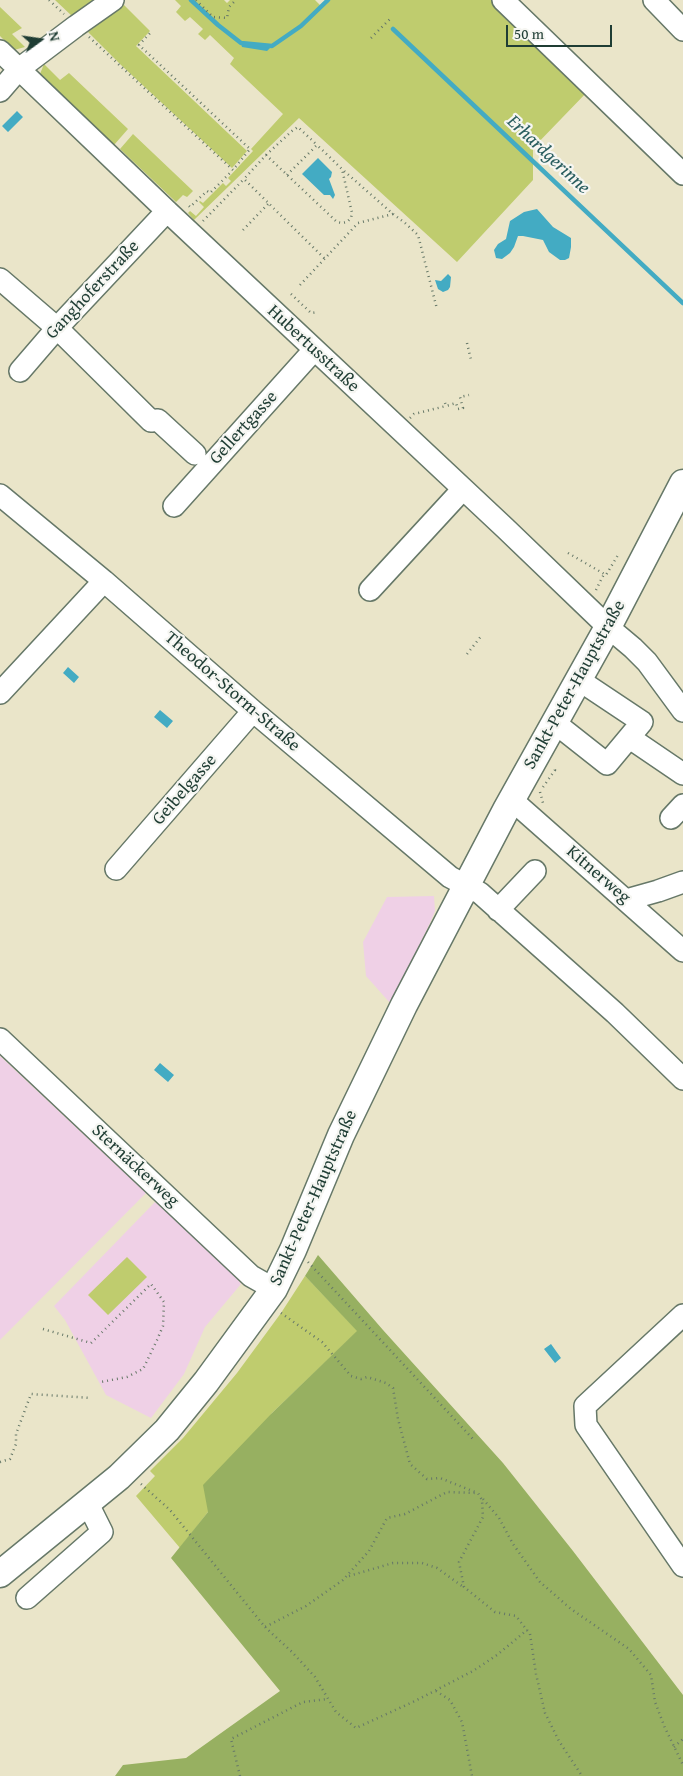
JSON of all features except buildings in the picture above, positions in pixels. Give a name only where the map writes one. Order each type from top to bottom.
[{"type":"main road","name":"Sankt-Peter-Hauptstraße","points":[[0,1574],[119,1476],[167,1430],[277,1300],[293,1250],[341,1135],[404,1006],[512,800],[680,494]]},
{"type":"street","points":[[0,91],[19,69],[114,0]]},
{"type":"street","points":[[503,0],[683,174]]},
{"type":"street","points":[[654,0],[683,30]]},
{"type":"street","name":"Hubertusstraße","points":[[0,51],[176,208],[314,350],[647,662],[683,711]]},
{"type":"street","name":"Ganghoferstraße","points":[[20,371],[57,328],[176,208]]},
{"type":"street","points":[[0,279],[57,328],[150,421],[158,420],[195,454]]},
{"type":"street","name":"Gellertgasse","points":[[174,506],[314,350]]},
{"type":"street","points":[[370,590],[463,489]]},
{"type":"street","name":"Theodor-Storm-Straße","points":[[0,495],[104,581],[450,877],[466,886]]},
{"type":"street","points":[[0,693],[104,581]]},
{"type":"street","points":[[555,723],[607,764],[642,722],[579,680]]},
{"type":"street","name":"Geibelgasse","points":[[116,868],[254,711]]},
{"type":"street","points":[[630,738],[683,774]]},
{"type":"street","name":"Kitnerweg","points":[[512,800],[683,951]]},
{"type":"street","points":[[498,910],[535,871]]},
{"type":"street","points":[[626,900],[658,892],[683,882]]},
{"type":"street","points":[[466,886],[480,893],[614,1012],[683,1079]]},
{"type":"street","name":"Sternäckerweg","points":[[0,1039],[277,1300]]},
{"type":"street","points":[[683,1315],[585,1406],[586,1425],[683,1566]]},
{"type":"street","points":[[27,1598],[102,1532],[88,1502]]},
{"type":"path","points":[[196,0],[213,17],[227,18],[229,7],[236,0]]},
{"type":"path","points":[[371,38],[392,17]]},
{"type":"path","points":[[76,26],[233,170]]},
{"type":"path","points":[[151,32],[139,45],[250,149],[233,170],[210,193],[207,191],[190,207],[176,208]]},
{"type":"path","points":[[197,227],[292,130],[298,127],[342,169],[418,235],[437,309]]},
{"type":"path","points":[[287,175],[317,145]]},
{"type":"path","points":[[266,156],[337,222],[342,224],[351,218],[352,213],[342,169]]},
{"type":"path","points":[[244,179],[325,259]]},
{"type":"path","points":[[242,230],[268,203]]},
{"type":"path","points":[[300,285],[358,223],[393,214]]},
{"type":"path","points":[[291,294],[311,313],[318,312]]},
{"type":"path","points":[[467,343],[471,360]]},
{"type":"path","points":[[414,414],[446,404],[456,403],[458,410],[463,408],[460,397],[469,395]]},
{"type":"path","points":[[568,554],[604,574]]},
{"type":"path","points":[[594,594],[604,574],[606,574],[618,555]]},
{"type":"path","points":[[468,654],[482,636]]},
{"type":"path","points":[[543,804],[540,792],[556,770]]},
{"type":"path","points":[[314,1269],[473,1440]]},
{"type":"path","points":[[43,1329],[91,1344],[151,1284],[164,1302],[163,1326],[143,1368],[127,1377],[101,1382]]},
{"type":"path","points":[[277,1300],[322,1342],[351,1376],[361,1379],[367,1377],[386,1383],[393,1388],[398,1420],[410,1464],[427,1479],[440,1478],[478,1493],[499,1518],[513,1544],[540,1582],[570,1609],[629,1649],[651,1675],[655,1702],[683,1765]]},
{"type":"path","points":[[0,1462],[10,1459],[16,1444],[16,1434],[31,1394],[92,1398]]},
{"type":"path","points":[[136,1481],[170,1510],[265,1627],[315,1677],[336,1712],[356,1728],[436,1691],[473,1670],[497,1655],[527,1630]]},
{"type":"path","points":[[265,1627],[306,1606],[344,1580],[369,1552],[387,1518],[405,1514],[447,1492],[478,1493]]},
{"type":"path","points":[[464,1587],[459,1562],[483,1517],[482,1500],[478,1493]]},
{"type":"path","points":[[348,1576],[393,1563],[422,1563],[437,1568],[495,1612],[516,1616],[530,1634],[536,1674],[545,1713],[559,1742],[582,1776]]},
{"type":"path","points":[[436,1691],[450,1700],[462,1722],[472,1776]]},
{"type":"path","points":[[240,1776],[231,1739],[303,1702],[328,1699]]},
{"type":"path","points":[[674,1747],[683,1739]]},
{"type":"shaded area","points":[[434,896],[435,911],[391,1004],[366,976],[363,942],[387,897]]},
{"type":"shaded area","points":[[0,1056],[146,1193],[0,1340]]},
{"type":"shaded area","points":[[155,1202],[231,1270],[241,1284],[205,1327],[184,1374],[151,1418],[106,1395],[65,1320],[54,1306]]},
{"type":"green space","points":[[55,0],[97,0],[73,17]]},
{"type":"green space","points":[[175,0],[224,0],[227,3],[230,0],[315,0],[322,7],[330,0],[495,0],[589,90],[533,148],[533,180],[457,262],[299,118],[194,220],[188,213],[190,211],[196,216],[204,207],[200,201],[203,203],[223,183],[226,186],[231,181],[228,178],[283,114],[230,64],[234,58],[210,35],[205,40],[198,34],[203,29],[190,17],[185,21],[176,12],[181,6]]},
{"type":"green space","points":[[124,5],[150,31],[136,46],[247,151],[232,168],[88,32]]},
{"type":"green space","points":[[0,7],[22,28],[12,34],[25,47],[14,50],[0,36]]},
{"type":"green space","points":[[44,64],[60,80],[69,73],[128,129],[114,145],[40,74]]},
{"type":"green space","points":[[133,134],[193,191],[187,197],[183,195],[176,202],[120,149]]},
{"type":"green space","points":[[318,1255],[503,1463],[683,1695],[683,1776],[115,1776],[123,1765],[186,1758],[280,1691],[171,1558],[208,1512],[203,1485],[272,1413],[357,1331],[305,1276]]},
{"type":"green space","points":[[127,1257],[147,1277],[108,1315],[88,1295]]},
{"type":"green space","points":[[305,1276],[358,1331],[272,1413],[208,1512],[180,1548],[136,1496],[155,1476],[150,1471],[183,1438],[237,1373],[281,1313]]},
{"type":"water","points":[[241,43],[272,46],[267,51],[242,47]]},
{"type":"water","points":[[17,111],[23,117],[8,132],[2,126]]},
{"type":"water","points":[[318,158],[332,172],[329,179],[335,195],[333,199],[330,195],[324,195],[302,174]]},
{"type":"water","points":[[537,209],[553,227],[571,238],[569,258],[560,260],[549,252],[543,240],[518,236],[510,253],[502,259],[496,258],[494,250],[498,244],[506,239],[510,221],[524,212]]},
{"type":"water","points":[[448,274],[451,277],[450,287],[443,292],[438,289],[435,280],[441,281]]},
{"type":"water","points":[[68,667],[79,677],[74,683],[63,673]]},
{"type":"water","points":[[160,710],[173,721],[167,728],[154,717]]},
{"type":"water","points":[[160,1063],[174,1075],[168,1082],[154,1070]]},
{"type":"water","points":[[551,1344],[561,1358],[555,1363],[544,1349]]},
{"type":"waterway","name":"Erhardgerinne","points":[[191,0],[241,43],[272,46],[301,26],[328,0]]},
{"type":"waterway","name":"Erhardgerinne","points":[[393,29],[683,303]]}]
